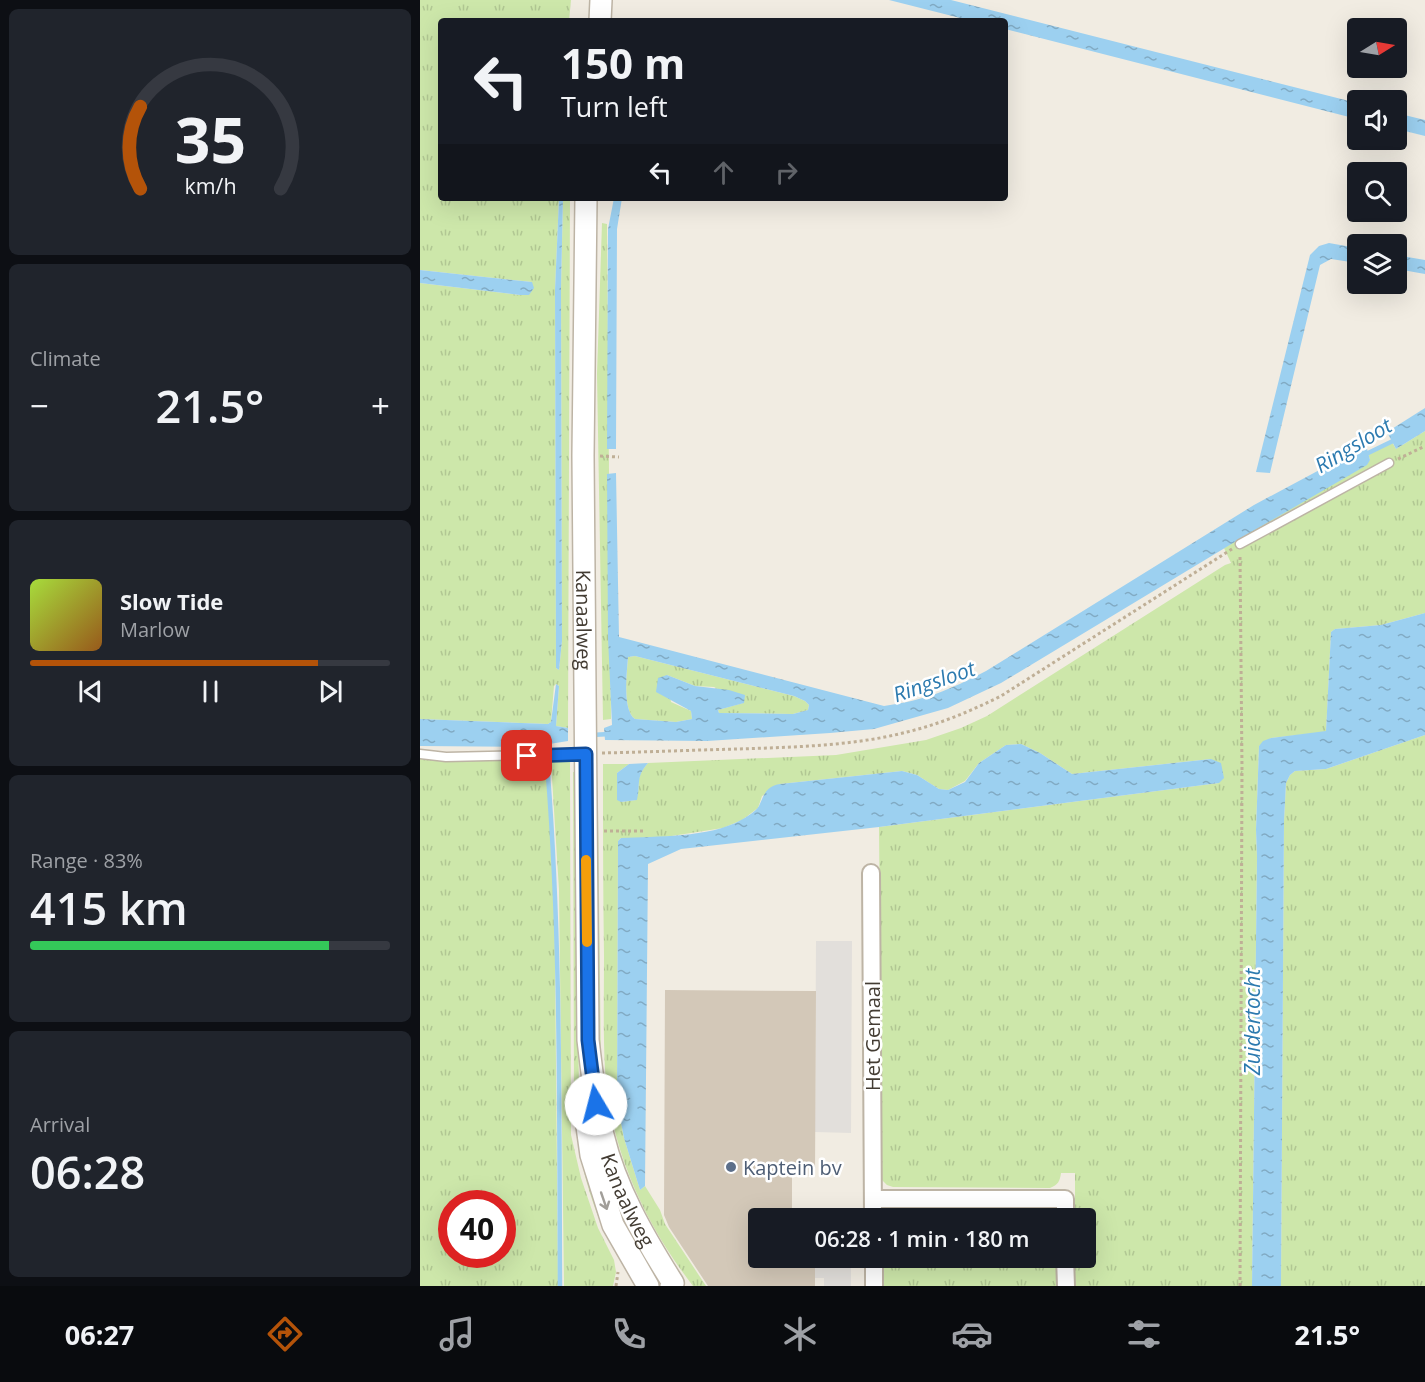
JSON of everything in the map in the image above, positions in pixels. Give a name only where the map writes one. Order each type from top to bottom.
[{"type":"street","points":[[600,18],[601,0]]},
{"type":"street","name":"Kanaalweg","points":[[586,201],[583,445],[585,721],[593,750],[586,832],[588,1040],[599,1117],[611,1164],[628,1207],[670,1285]]},
{"type":"street","name":"Het Gemaal","points":[[871,873],[873,1208]]},
{"type":"street","name":"Kanaalweg","points":[[588,1040],[583,1066],[583,1083],[591,1155],[613,1225],[648,1286]]},
{"type":"street","points":[[873,1198],[1065,1199],[1065,1208]]},
{"type":"street","points":[[873,1268],[874,1286]]},
{"type":"street","points":[[1065,1268],[1066,1286]]},
{"type":"lane","points":[[1240,544],[1389,463]]},
{"type":"lane","points":[[420,754],[446,757],[593,750]]},
{"type":"path","points":[[1389,463],[1425,446]]},
{"type":"path","points":[[593,750],[794,747],[856,741],[896,734],[941,722],[975,709],[1027,681],[1240,544]]},
{"type":"path","points":[[1240,544],[1242,779],[1240,1286]]},
{"type":"path","points":[[586,832],[644,831]]},
{"type":"green space","points":[[420,0],[571,0],[569,18],[438,18],[438,201],[559,201],[555,290],[556,668],[559,670],[562,641],[563,201],[570,201],[568,728],[556,726],[559,686],[556,684],[551,722],[548,724],[420,719],[420,283],[520,295],[532,282],[420,270]]},
{"type":"green space","points":[[602,223],[607,224],[611,719],[603,720],[597,374]]},
{"type":"green space","points":[[1425,431],[1425,613],[1381,625],[1335,629],[1331,632],[1326,732],[1271,738],[1259,746],[1256,830],[1252,1286],[1075,1286],[1075,1268],[1096,1268],[1096,1208],[1075,1208],[1075,1173],[1061,1173],[1058,1182],[1050,1188],[893,1187],[882,1180],[879,827],[1219,783],[1211,759],[1072,774],[1040,753],[1021,744],[1006,745],[979,763],[965,781],[948,790],[939,789],[917,775],[902,771],[780,784],[762,796],[758,808],[742,820],[723,828],[659,838],[621,838],[618,841],[617,1101],[624,1138],[640,1190],[645,1186],[660,1210],[665,1224],[706,1286],[693,1286],[645,1211],[622,1156],[608,1099],[604,1041],[603,764],[629,764],[617,773],[621,802],[636,800],[639,778],[648,763],[836,755],[926,740],[961,728],[987,716],[1231,563],[1224,548],[1370,460],[1368,453],[1392,442],[1396,449]]},
{"type":"green space","points":[[635,656],[794,696],[809,705],[808,710],[793,714],[719,713],[718,710],[743,703],[714,687],[695,686],[667,675],[671,702],[691,711],[692,719],[676,722],[635,719],[628,708],[626,690],[628,657]]},
{"type":"green space","points":[[1425,735],[1425,1286],[1281,1286],[1286,783],[1295,771],[1326,769]]},
{"type":"green space","points":[[420,759],[445,761],[546,760],[554,846],[558,1286],[420,1286]]},
{"type":"green space","points":[[555,759],[570,762],[571,1135],[581,1178],[598,1228],[614,1260],[616,1272],[613,1286],[564,1286],[559,890],[551,762]]},
{"type":"green space","points":[[573,772],[576,772],[580,1127],[616,1240],[610,1243],[595,1208],[584,1172],[575,1116]]},
{"type":"green space","points":[[593,773],[597,773],[598,802],[601,1070],[604,1097],[598,1072]]},
{"type":"green space","points":[[898,1204],[1042,1205],[1048,1208],[890,1208]]},
{"type":"green space","points":[[881,1268],[1058,1268],[1058,1286],[881,1286]]},
{"type":"shaded area","points":[[816,941],[852,941],[851,1133],[815,1132]]},
{"type":"shaded area","points":[[815,1268],[851,1268],[851,1286],[824,1286],[824,1278],[815,1278]]},
{"type":"water","points":[[889,0],[951,0],[1347,100],[1347,116],[1008,30],[1008,18],[960,18]]},
{"type":"water","points":[[1407,116],[1425,120],[1425,136],[1407,132]]},
{"type":"water","points":[[559,201],[563,201],[562,641],[559,670],[556,668],[555,290]]},
{"type":"water","points":[[613,201],[622,201],[617,229],[616,449],[607,449],[608,229]]},
{"type":"water","points":[[1329,243],[1347,246],[1347,261],[1331,259],[1320,265],[1270,473],[1256,472],[1310,255],[1319,246]]},
{"type":"water","points":[[1407,257],[1425,260],[1425,274],[1407,271]]},
{"type":"water","points":[[420,270],[532,282],[534,288],[529,295],[520,295],[420,283]]},
{"type":"water","points":[[1425,408],[1425,431],[1396,449],[1387,432]]},
{"type":"water","points":[[1366,445],[1370,460],[1367,465],[1001,683],[948,708],[874,729],[707,741],[605,740],[604,728],[612,725],[608,638],[607,474],[616,473],[619,637],[884,706],[912,701],[937,693],[986,671],[1254,505]],"holes":[[[635,656],[794,696],[805,701],[809,705],[808,710],[793,714],[719,713],[718,710],[744,703],[745,695],[729,690],[695,686],[667,675],[658,678],[656,692],[691,711],[692,719],[676,722],[635,719],[628,708],[626,681],[628,657]]]},
{"type":"water","points":[[1425,613],[1425,735],[1326,769],[1295,771],[1286,783],[1281,1286],[1252,1286],[1256,830],[1259,746],[1263,741],[1271,738],[1326,731],[1331,632],[1335,629],[1381,625]]},
{"type":"water","points":[[556,684],[559,686],[556,726],[568,728],[568,741],[531,747],[420,746],[420,719],[548,724],[551,722]]},
{"type":"water","points":[[1021,744],[1040,753],[1072,774],[1211,759],[1221,763],[1224,778],[1219,783],[879,827],[681,849],[648,864],[645,1186],[640,1190],[624,1138],[617,1102],[618,841],[621,838],[698,833],[728,826],[754,812],[769,789],[780,784],[902,771],[917,775],[939,789],[948,790],[965,782],[979,763],[1006,745]]},
{"type":"water","points":[[648,763],[640,777],[637,800],[621,802],[617,800],[617,773],[629,764]]},
{"type":"building","points":[[665,990],[816,991],[815,1176],[792,1175],[792,1208],[748,1208],[748,1268],[815,1268],[815,1286],[708,1286],[669,1227],[664,1215]]},
{"type":"waterway","name":"Ringsloot","points":[[1364,455],[1397,439]]},
{"type":"waterway","name":"Ringsloot","points":[[591,735],[610,734]]},
{"type":"waterway","points":[[548,775],[557,966],[560,1286]]},
{"type":"slow traffic","points":[[586,860],[587,942]]},
{"type":"place","name":"Kaptein bv","points":[[731,1167]]},
{"type":"route","points":[[527,756],[586,754],[588,1040],[596,1104]]},
{"type":"water label","name":"Zuidertocht","points":[[1252,1022]]}]
